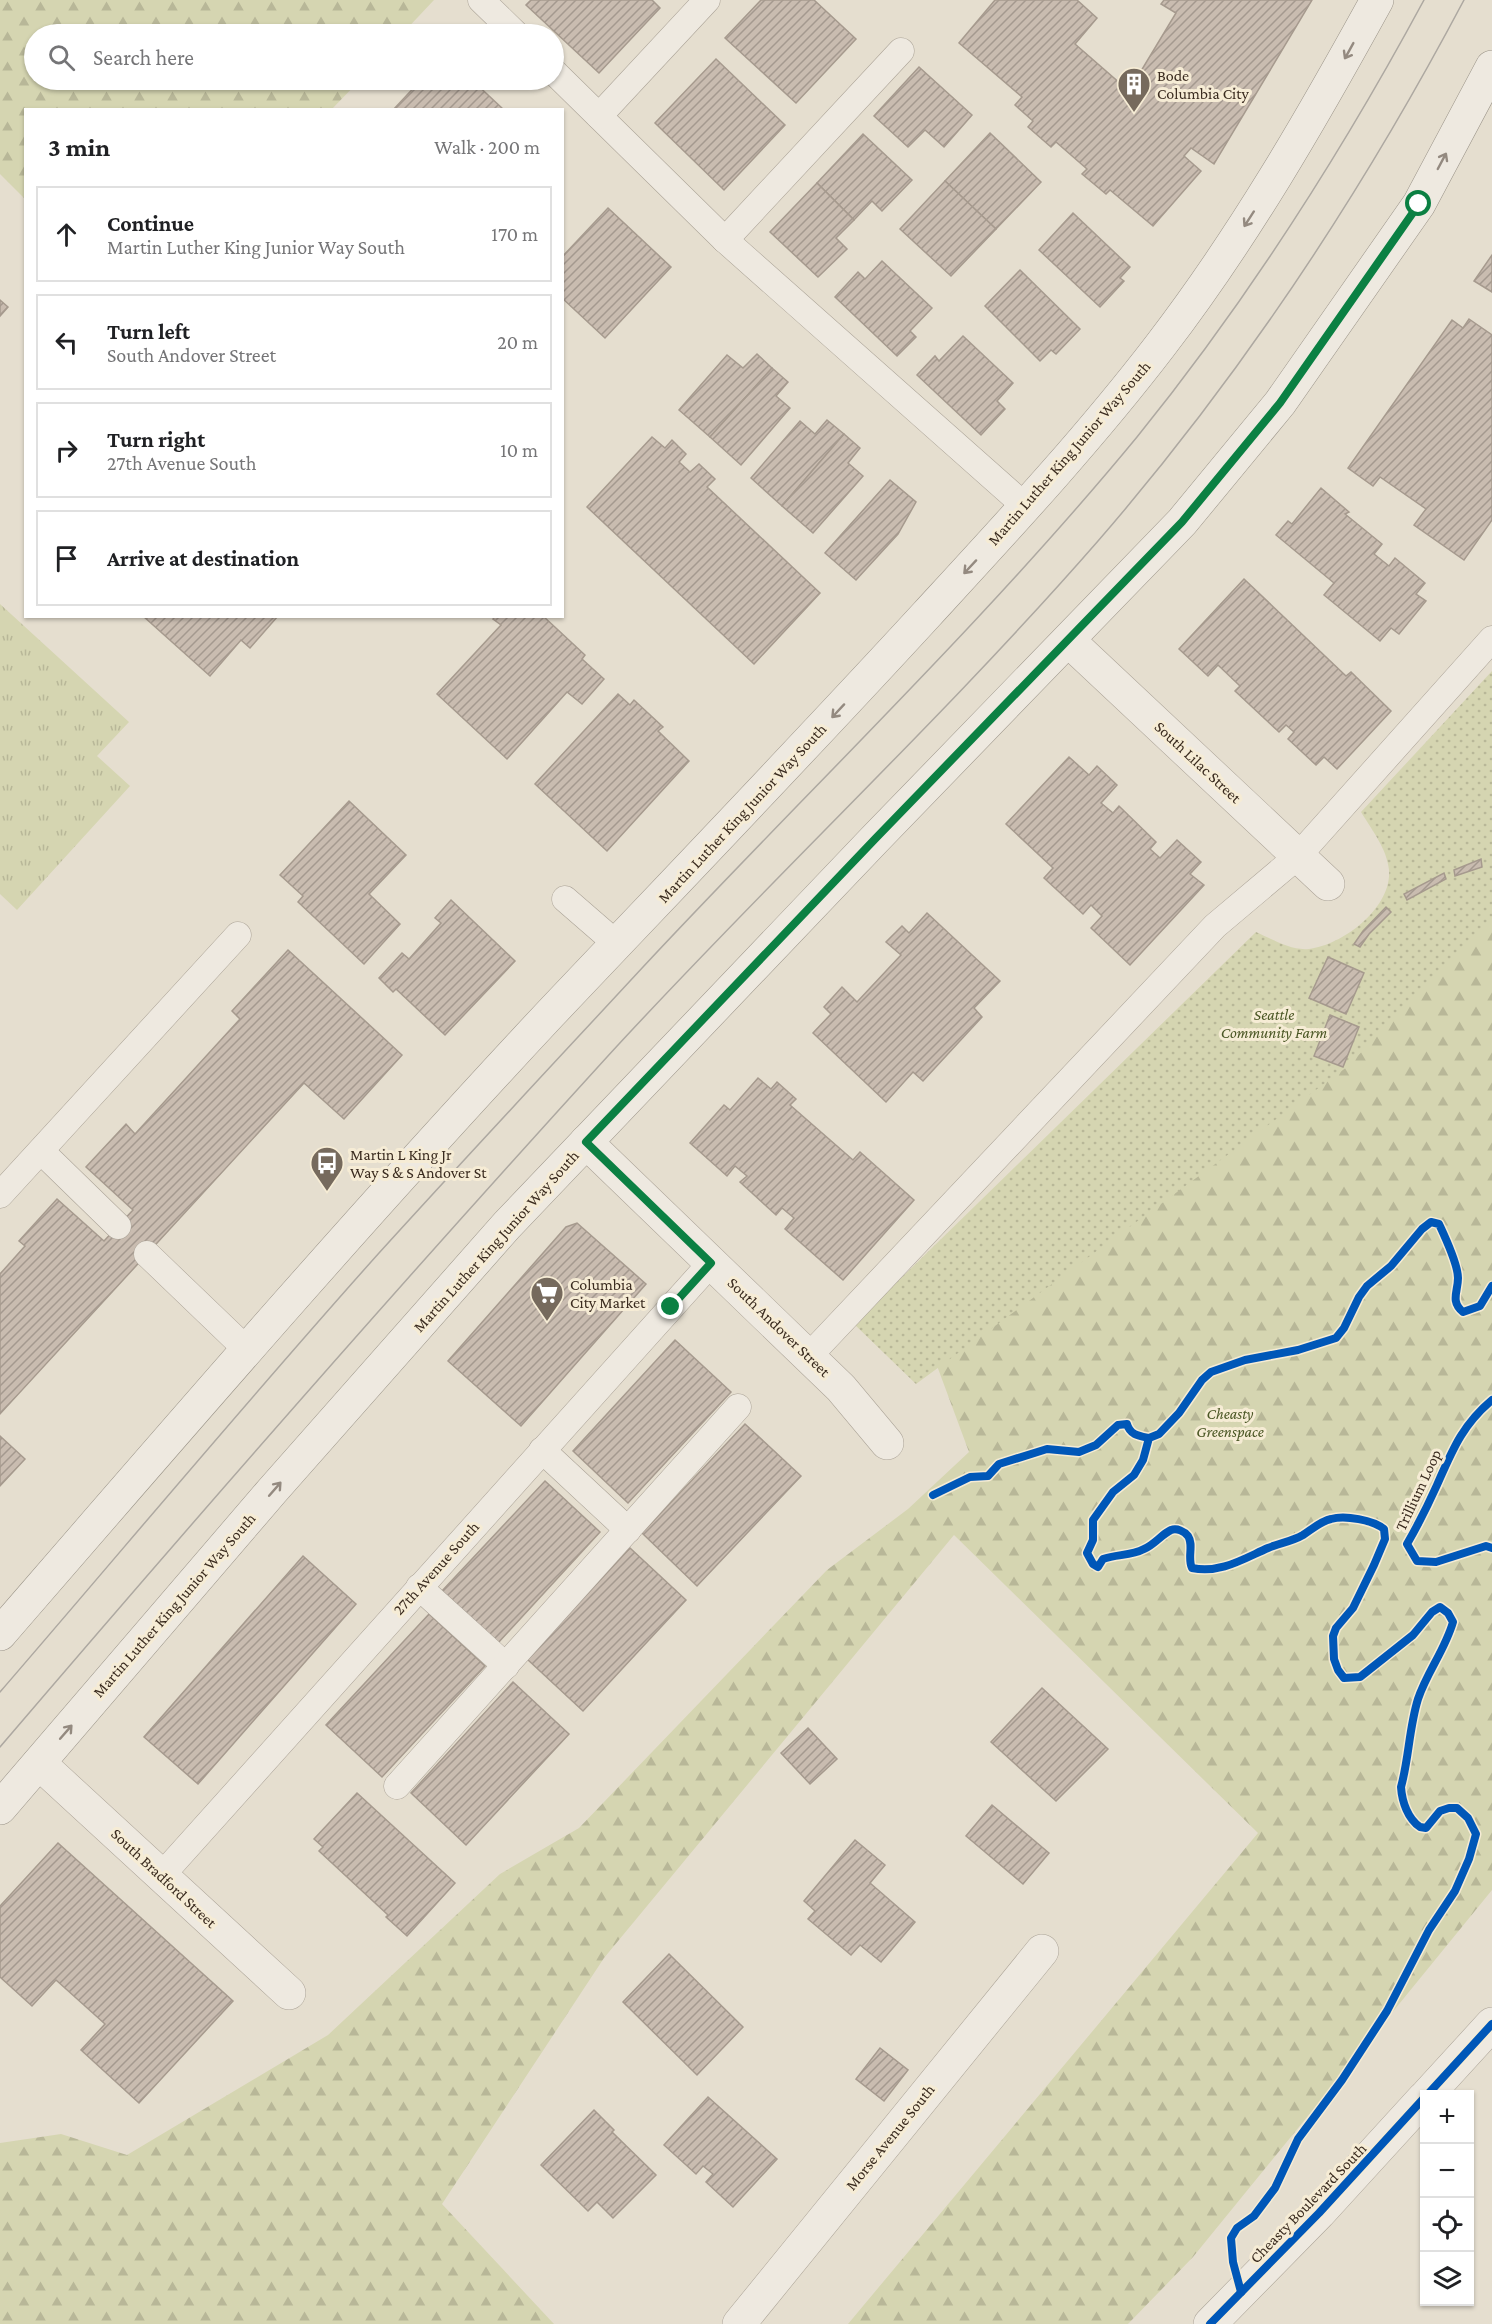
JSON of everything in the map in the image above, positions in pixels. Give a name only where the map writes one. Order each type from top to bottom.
[{"type":"main road","name":"Martin Luther King Junior Way South","points":[[0,1635],[246,1349],[437,1136],[778,776],[1026,507],[1160,347],[1211,276],[1312,117],[1377,0]]},
{"type":"main road","name":"Martin Luther King Junior Way South","points":[[0,1808],[280,1482],[507,1225],[875,839],[1182,522],[1280,403],[1419,204],[1492,67]]},
{"type":"main road","name":"South Lilac Street","points":[[1069,641],[1328,884]]},
{"type":"main road","name":"South Andover Street","points":[[586,1142],[841,1388],[887,1443]]},
{"type":"main road","name":"South Bradford Street","points":[[39,1763],[289,1993]]},
{"type":"main road","name":"Morse Avenue South","points":[[739,2324],[1042,1951]]},
{"type":"main road","points":[[1432,2090],[1490,2029]]},
{"type":"main road","name":"Cheasty Boulevard South","points":[[1210,2324],[1319,2213],[1420,2103]]},
{"type":"lane","points":[[481,0],[506,24]]},
{"type":"lane","points":[[598,116],[707,0]]},
{"type":"lane","points":[[725,240],[900,51]]},
{"type":"lane","points":[[564,82],[725,240],[1026,507]]},
{"type":"lane","points":[[808,1356],[1215,926],[1298,856],[1492,639]]},
{"type":"lane","points":[[565,899],[618,945]]},
{"type":"lane","points":[[0,1195],[238,935]]},
{"type":"lane","points":[[41,1151],[118,1226]]},
{"type":"lane","points":[[147,1254],[246,1349]]},
{"type":"lane","name":"27th Avenue South","points":[[162,1875],[711,1263]]},
{"type":"lane","points":[[397,1786],[738,1407]]},
{"type":"lane","points":[[542,1450],[628,1530]]},
{"type":"lane","points":[[419,1587],[506,1666]]},
{"type":"green space","points":[[0,0],[434,0],[411,24],[24,24],[24,90],[350,90],[333,108],[24,108],[24,198],[0,174]]},
{"type":"green space","points":[[0,604],[129,722],[97,756],[130,786],[17,910],[0,894]]},
{"type":"green space","name":"Seattle Community Farm","points":[[1492,671],[1492,917],[1347,1067],[916,1384],[854,1324],[1256,932],[1289,946],[1309,949],[1322,946],[1350,932],[1374,911],[1383,898],[1388,884],[1388,862],[1382,847],[1361,812]]},
{"type":"green space","name":"Cheasty Greenspace","points":[[1492,904],[1492,1890],[1193,2257],[1128,2324],[848,2324],[1258,1833],[954,1535],[604,1958],[442,2204],[554,2324],[0,2324],[0,2143],[61,2134],[127,2155],[328,2035],[500,1874],[579,1828],[827,1570],[908,1509],[969,1452],[920,1320]]},
{"type":"building","points":[[531,0],[652,0],[660,8],[599,73],[564,40],[564,24],[546,24],[526,5]]},
{"type":"building","points":[[761,0],[814,0],[856,39],[796,103],[725,38]]},
{"type":"building","name":"Bode Columbia City","points":[[995,0],[1077,0],[1097,18],[1075,44],[1129,91],[1176,13],[1161,4],[1164,0],[1312,0],[1214,164],[1191,148],[1184,156],[1201,171],[1153,226],[1110,190],[1106,194],[1082,174],[1087,169],[1056,142],[1051,147],[1028,127],[1033,121],[1015,105],[1022,97],[959,43]]},
{"type":"building","points":[[716,59],[785,125],[724,190],[655,123]]},
{"type":"building","points":[[919,67],[972,115],[944,147],[925,130],[908,147],[874,116]]},
{"type":"building","points":[[412,90],[483,90],[502,108],[395,108]]},
{"type":"building","points":[[990,133],[1041,182],[996,229],[945,181]]},
{"type":"building","points":[[863,134],[912,180],[882,211],[872,201],[854,220],[817,183]]},
{"type":"building","points":[[945,181],[996,229],[951,276],[900,229]]},
{"type":"building","points":[[817,183],[854,220],[836,238],[847,249],[818,277],[770,232]]},
{"type":"building","points":[[608,208],[671,267],[605,338],[564,300],[564,255]]},
{"type":"building","points":[[1073,213],[1130,267],[1120,278],[1124,281],[1100,307],[1039,250]]},
{"type":"building","points":[[1492,255],[1492,292],[1474,281]]},
{"type":"building","points":[[882,261],[932,308],[910,331],[916,337],[897,356],[835,297],[858,272],[865,279]]},
{"type":"building","points":[[1020,270],[1080,329],[1056,354],[1051,350],[1040,361],[985,306]]},
{"type":"building","points":[[0,300],[8,307],[0,316]]},
{"type":"building","points":[[1469,319],[1492,335],[1492,520],[1464,560],[1414,525],[1426,509],[1380,477],[1373,486],[1348,468],[1452,320],[1463,328]]},
{"type":"building","points":[[963,336],[1013,383],[997,401],[1005,409],[981,435],[917,375],[935,356],[939,361]]},
{"type":"building","points":[[757,354],[772,368],[710,437],[679,410],[727,355],[743,368]]},
{"type":"building","points":[[772,368],[788,382],[776,396],[790,408],[741,465],[710,437]]},
{"type":"building","points":[[827,420],[844,434],[782,506],[751,478],[800,421],[815,434]]},
{"type":"building","points":[[844,434],[860,448],[848,463],[863,476],[813,533],[782,506]]},
{"type":"building","points":[[652,437],[665,448],[672,440],[686,454],[679,462],[690,472],[699,464],[715,479],[707,487],[820,593],[754,664],[587,507]]},
{"type":"building","points":[[890,480],[916,502],[898,534],[856,580],[825,553]]},
{"type":"building","points":[[1321,488],[1349,512],[1345,514],[1382,544],[1374,554],[1389,566],[1395,558],[1425,583],[1416,594],[1426,601],[1399,634],[1391,628],[1380,641],[1324,595],[1334,583],[1276,535],[1288,521],[1292,524]]},
{"type":"building","points":[[1244,579],[1346,676],[1351,672],[1391,711],[1337,769],[1324,757],[1316,765],[1288,739],[1294,732],[1286,725],[1279,732],[1235,691],[1240,686],[1218,665],[1208,676],[1179,649]]},
{"type":"building","points":[[145,618],[276,618],[250,648],[241,640],[210,676]]},
{"type":"building","points":[[545,618],[585,655],[582,659],[604,679],[582,704],[567,692],[507,759],[437,694],[501,625],[493,619]]},
{"type":"building","points":[[618,694],[630,705],[634,700],[663,727],[658,731],[689,761],[607,851],[535,784]]},
{"type":"building","points":[[1069,757],[1089,775],[1097,766],[1117,785],[1101,803],[1113,813],[1119,806],[1156,842],[1150,849],[1160,858],[1177,840],[1201,862],[1190,874],[1204,885],[1130,965],[1091,928],[1102,916],[1091,905],[1083,914],[1044,878],[1053,868],[1006,824]]},
{"type":"building","points":[[349,801],[406,855],[369,894],[400,924],[364,964],[298,902],[303,896],[280,875]]},
{"type":"building","points":[[1481,859],[1482,867],[1455,876],[1454,870]]},
{"type":"building","points":[[1444,873],[1446,879],[1407,900],[1404,894]]},
{"type":"building","points":[[451,900],[515,961],[445,1035],[396,989],[393,992],[379,978],[402,953],[409,959],[441,923],[435,918]]},
{"type":"building","points":[[1386,907],[1391,912],[1369,934],[1360,947],[1354,944],[1363,931]]},
{"type":"building","points":[[927,913],[1000,981],[974,1008],[982,1017],[923,1081],[913,1072],[886,1102],[813,1033],[831,1014],[824,1007],[842,987],[857,1002],[901,955],[886,942],[902,926],[909,933]]},
{"type":"building","points":[[288,950],[402,1055],[344,1119],[304,1083],[0,1414],[0,1274],[25,1246],[19,1241],[57,1199],[104,1241],[133,1210],[86,1167],[126,1124],[135,1134],[240,1019],[232,1011]]},
{"type":"building","points":[[1328,957],[1364,973],[1346,1014],[1309,998]]},
{"type":"building","points":[[1330,1015],[1359,1027],[1343,1067],[1314,1056]]},
{"type":"building","points":[[758,1078],[771,1089],[777,1082],[796,1099],[790,1105],[853,1160],[860,1152],[914,1200],[843,1280],[785,1229],[794,1218],[782,1208],[776,1215],[740,1182],[747,1176],[735,1166],[727,1176],[690,1143],[724,1105],[730,1110]]},
{"type":"building","name":"Columbia City Market","points":[[577,1223],[646,1284],[521,1426],[448,1361],[566,1227]]},
{"type":"building","points":[[675,1340],[731,1392],[628,1503],[573,1451]]},
{"type":"building","points":[[745,1424],[801,1476],[697,1586],[642,1533]]},
{"type":"building","points":[[0,1436],[25,1459],[0,1486]]},
{"type":"building","points":[[545,1481],[600,1532],[498,1643],[442,1591]]},
{"type":"building","points":[[630,1548],[686,1600],[583,1711],[527,1659]]},
{"type":"building","points":[[303,1556],[356,1604],[198,1784],[144,1737]]},
{"type":"building","points":[[429,1614],[485,1666],[382,1777],[326,1725]]},
{"type":"building","points":[[513,1682],[569,1734],[466,1845],[411,1793]]},
{"type":"building","points":[[1042,1688],[1108,1749],[1056,1801],[991,1742]]},
{"type":"building","points":[[808,1728],[837,1759],[810,1784],[781,1753]]},
{"type":"building","points":[[357,1793],[455,1883],[407,1936],[386,1917],[388,1915],[319,1851],[323,1847],[314,1839]]},
{"type":"building","points":[[992,1805],[1049,1853],[1023,1884],[966,1836]]},
{"type":"building","points":[[855,1840],[885,1865],[870,1883],[915,1922],[881,1962],[860,1945],[851,1955],[808,1919],[815,1911],[804,1901]]},
{"type":"building","points":[[58,1843],[233,2001],[139,2103],[81,2050],[105,2024],[56,1980],[32,2006],[0,1977],[0,1906]]},
{"type":"building","points":[[669,1954],[743,2027],[697,2075],[623,2002]]},
{"type":"building","points":[[880,2048],[908,2070],[884,2101],[856,2079]]},
{"type":"building","points":[[708,2097],[777,2159],[733,2207],[706,2182],[713,2174],[703,2166],[696,2174],[664,2145]]},
{"type":"building","points":[[594,2110],[614,2130],[612,2132],[656,2175],[613,2218],[597,2202],[588,2211],[541,2165]]},
{"type":"tram line","points":[[0,1692],[379,1253],[705,901],[957,640],[1018,574],[1137,437],[1217,333],[1291,225],[1360,114],[1424,0]]},
{"type":"tram line","points":[[0,1747],[301,1399],[607,1057],[729,928],[978,673],[1098,541],[1151,478],[1250,348],[1296,281],[1384,143],[1464,0]]},
{"type":"cycle path","name":"Trillium Loop","points":[[1241,2292],[1233,2262],[1231,2238],[1237,2228],[1254,2216],[1275,2188],[1298,2139],[1342,2080],[1387,2011],[1429,1930],[1455,1891],[1469,1859],[1476,1834],[1468,1818],[1457,1808],[1449,1808],[1440,1811],[1426,1828],[1420,1827],[1406,1810],[1401,1787],[1418,1699],[1453,1622],[1448,1613],[1440,1607],[1432,1612],[1413,1635],[1360,1677],[1344,1678],[1334,1659],[1333,1636],[1336,1628],[1353,1608],[1374,1565],[1385,1539],[1384,1529],[1366,1521],[1351,1518],[1331,1519],[1299,1537],[1231,1564],[1212,1569],[1192,1568],[1190,1540],[1188,1536],[1176,1529],[1139,1551],[1103,1559],[1098,1567],[1093,1564],[1087,1553],[1093,1540],[1093,1520],[1113,1492],[1134,1475],[1143,1460],[1149,1438],[1159,1434],[1179,1413],[1202,1380],[1211,1372],[1245,1360],[1298,1350],[1336,1338],[1367,1286],[1391,1266],[1422,1229],[1431,1222],[1439,1224],[1454,1258],[1458,1278],[1456,1300],[1459,1308],[1463,1312],[1480,1306],[1492,1286]]},
{"type":"cycle path","name":"Trillium Loop","points":[[1492,1400],[1473,1419],[1459,1439],[1407,1544],[1417,1561],[1436,1562],[1486,1546],[1492,1548]]},
{"type":"cycle path","points":[[933,1495],[970,1477],[988,1476],[999,1464],[1047,1449],[1079,1452],[1096,1445],[1118,1425],[1127,1424],[1133,1433],[1149,1438]]},
{"type":"cycle path","points":[[1432,2090],[1492,2024]]},
{"type":"cycle path","points":[[1210,2324],[1319,2213],[1420,2102]]},
{"type":"place","name":"Bode Columbia City","points":[[1134,113]]},
{"type":"place","name":"Martin L King Jr Way S & S Andover St","points":[[327,1192]]},
{"type":"place","name":"Columbia City Market","points":[[547,1322]]},
{"type":"route","points":[[671,1307],[711,1263],[586,1142],[1182,522],[1280,403],[1419,204]]}]
